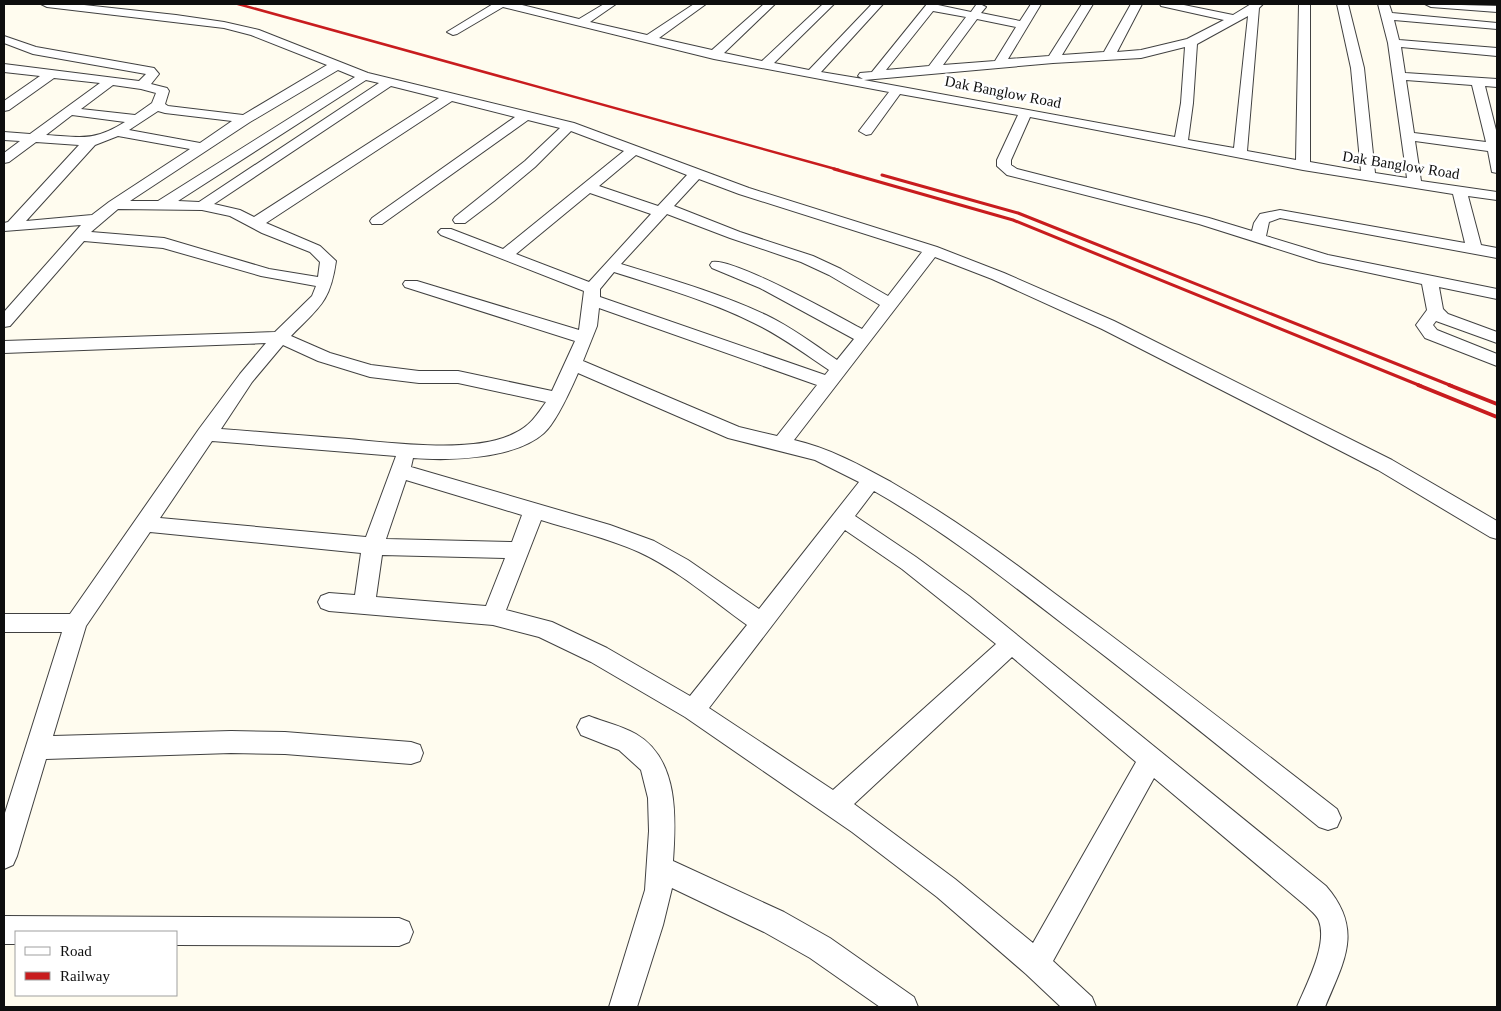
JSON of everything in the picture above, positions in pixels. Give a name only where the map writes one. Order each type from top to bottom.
[{"type":"street","points":[[47,4],[224,25],[255,32],[286,43],[335,66],[364,76],[569,126],[696,174],[932,250],[998,276],[1117,330],[1385,465],[1497,531]]},
{"type":"street","points":[[453,32],[500,4]]},
{"type":"street","name":"Dak Banglow Road","points":[[507,4],[714,54],[812,74],[1026,112],[1368,178],[1497,196]]},
{"type":"street","points":[[580,22],[611,4]]},
{"type":"street","points":[[650,39],[701,4]]},
{"type":"street","points":[[714,54],[770,4]]},
{"type":"street","points":[[766,64],[829,4]]},
{"type":"street","points":[[812,74],[878,4]]},
{"type":"street","points":[[933,70],[983,4]]},
{"type":"street","points":[[999,64],[1036,4]]},
{"type":"street","points":[[1053,59],[1087,4]]},
{"type":"street","points":[[1108,57],[1136,4]]},
{"type":"street","points":[[1165,4],[1185,6],[1235,19]]},
{"type":"street","points":[[1303,166],[1305,4]]},
{"type":"street","points":[[1343,4],[1357,64],[1365,125],[1368,178]]},
{"type":"street","points":[[1437,4],[1495,8]]},
{"type":"street","points":[[839,79],[1053,59],[1141,54],[1191,42],[1235,19],[1256,5]]},
{"type":"street","points":[[1240,153],[1256,5]]},
{"type":"street","points":[[876,75],[932,6],[1022,25]]},
{"type":"street","points":[[1415,185],[1400,76],[1386,10],[1497,26]]},
{"type":"street","points":[[4,39],[33,50],[150,71],[153,74],[142,84]]},
{"type":"street","points":[[1181,142],[1187,103],[1191,42]]},
{"type":"street","points":[[1394,43],[1497,52]]},
{"type":"street","points":[[4,322],[48,275],[80,236],[114,205],[245,119],[335,66]]},
{"type":"street","points":[[4,68],[142,84],[163,91],[158,105],[103,140],[90,142],[4,136]]},
{"type":"street","points":[[11,80],[26,71]]},
{"type":"street","points":[[4,107],[51,74]]},
{"type":"street","points":[[162,205],[364,76]]},
{"type":"street","points":[[1400,76],[1497,83]]},
{"type":"street","points":[[4,159],[111,81]]},
{"type":"street","points":[[1477,81],[1496,148],[1497,168]]},
{"type":"street","points":[[202,206],[388,83]]},
{"type":"street","points":[[866,131],[897,89]]},
{"type":"street","points":[[256,223],[448,98]]},
{"type":"street","points":[[158,105],[165,109],[245,119]]},
{"type":"street","points":[[69,111],[136,119]]},
{"type":"street","points":[[1026,112],[1004,160],[1004,166],[1012,172],[1135,202],[1324,259],[1497,294]]},
{"type":"street","points":[[377,221],[525,116]]},
{"type":"street","points":[[460,220],[542,156],[569,126]]},
{"type":"street","points":[[117,132],[202,147]]},
{"type":"street","points":[[1409,136],[1496,148]]},
{"type":"street","points":[[8,227],[90,142]]},
{"type":"street","points":[[505,255],[634,150]]},
{"type":"street","points":[[206,434],[408,450],[465,451],[498,446],[520,439],[538,428],[558,398],[585,338],[590,317],[591,294],[611,266],[696,174]]},
{"type":"street","points":[[588,187],[808,259],[835,272],[890,304]]},
{"type":"street","points":[[1459,191],[1474,248]]},
{"type":"street","points":[[4,856],[76,623],[246,378],[280,337],[319,298],[325,283],[328,262],[315,249],[267,230],[235,213],[202,206],[114,205]]},
{"type":"street","points":[[1258,238],[1264,218],[1271,214],[1280,214],[1497,253]]},
{"type":"street","points":[[8,227],[98,218]]},
{"type":"street","points":[[446,232],[505,255],[591,294],[828,383]]},
{"type":"street","points":[[80,236],[164,243],[267,273],[325,283]]},
{"type":"street","points":[[781,444],[932,250]]},
{"type":"street","points":[[718,265],[766,285],[864,337]]},
{"type":"street","points":[[611,266],[712,299],[739,310],[803,344],[839,369]]},
{"type":"street","points":[[1430,281],[1435,310],[1442,318],[1497,338]]},
{"type":"street","points":[[411,284],[585,338]]},
{"type":"street","points":[[1435,310],[1424,325],[1432,334],[1497,360]]},
{"type":"street","points":[[4,347],[280,337],[324,357],[370,371],[410,377],[468,378],[558,398]]},
{"type":"street","points":[[574,364],[735,433],[822,455],[922,509],[1003,566],[1162,686],[1328,818]]},
{"type":"street","points":[[364,605],[373,546],[408,450]]},
{"type":"street","points":[[400,471],[610,533],[647,547],[681,566],[761,624]]},
{"type":"street","points":[[693,710],[871,480]]},
{"type":"street","points":[[493,616],[534,511]]},
{"type":"street","points":[[843,518],[939,585],[1316,896],[1332,916],[1334,937],[1330,955],[1311,1007]]},
{"type":"street","points":[[146,524],[373,546],[519,550]]},
{"type":"street","points":[[329,602],[493,616],[544,629],[599,655],[693,710],[835,805],[946,888],[1036,964],[1082,1007]]},
{"type":"street","points":[[4,623],[76,623]]},
{"type":"street","points":[[835,805],[1011,644]]},
{"type":"street","points":[[589,727],[628,742],[651,764],[661,798],[661,869],[650,924],[622,1007]]},
{"type":"street","points":[[37,748],[240,742],[285,743],[411,753]]},
{"type":"street","points":[[1036,964],[1151,760]]},
{"type":"street","points":[[661,869],[774,922],[820,948],[904,1007]]},
{"type":"street","points":[[4,930],[400,932]]},
{"type":"railway","points":[[238,4],[839,170]]},
{"type":"railway","points":[[834,169],[1013,220],[1421,386]]},
{"type":"railway","points":[[882,175],[1018,213],[1452,386]]},
{"type":"railway","points":[[1418,385],[1497,417]]},
{"type":"railway","points":[[1449,385],[1497,404]]}]
